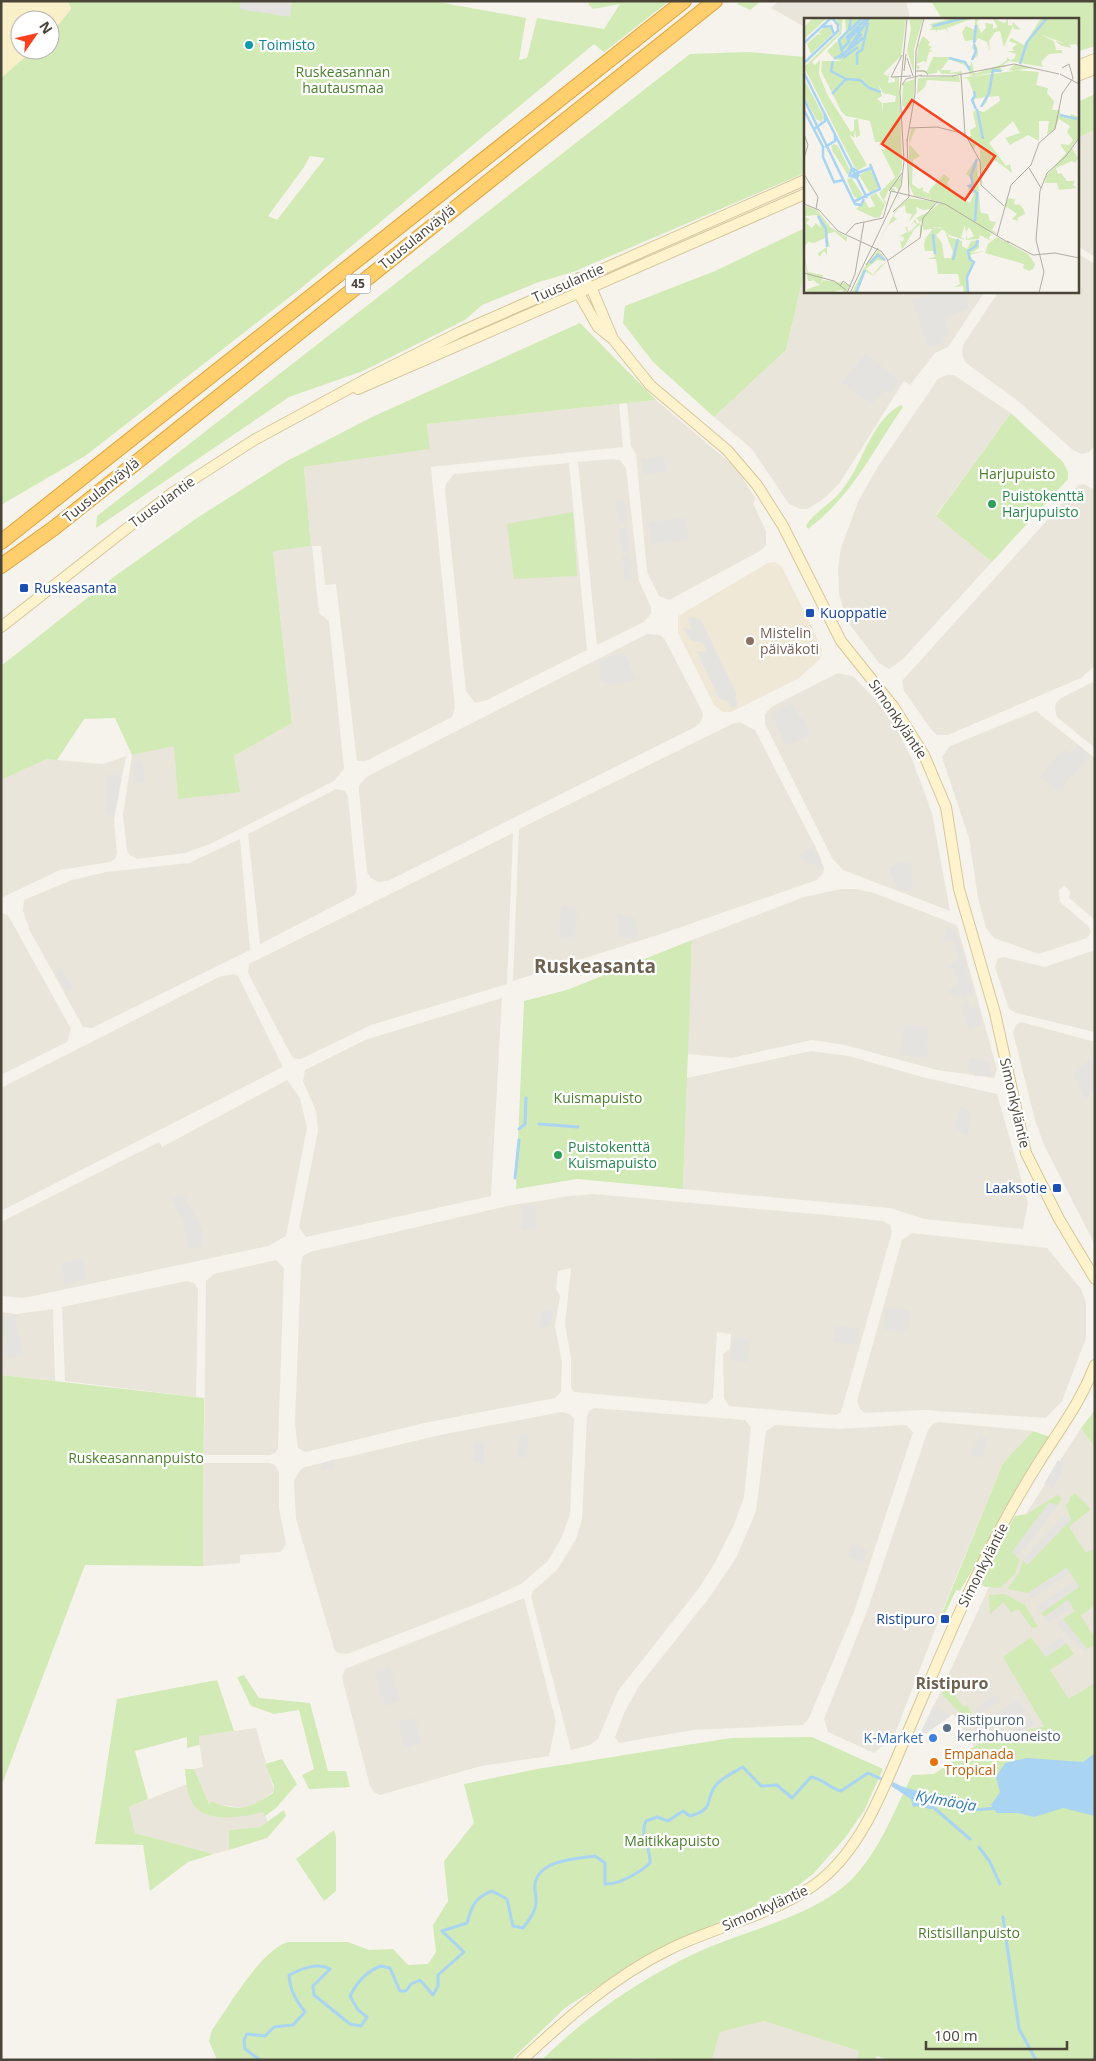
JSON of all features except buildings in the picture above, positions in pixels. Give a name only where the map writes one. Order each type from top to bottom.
[{"type":"highway","name":"Tuusulanväylä","points":[[1,542],[42,512],[684,1]]},
{"type":"highway","name":"Tuusulanväylä","points":[[1,566],[54,528],[715,1]]},
{"type":"highway","points":[[1,536],[42,512]]},
{"type":"main road","points":[[1078,66],[1095,59]]},
{"type":"main road","points":[[1078,76],[1095,68]]},
{"type":"main road","name":"Tuusulantie","points":[[1,627],[119,534],[197,476],[254,440],[372,376],[460,332],[804,180]]},
{"type":"main road","name":"Tuusulantie","points":[[336,397],[376,383],[578,292],[804,194]]},
{"type":"main road","points":[[579,278],[591,287]]},
{"type":"main road","points":[[578,292],[579,278]]},
{"type":"main road","name":"Simonkyläntie","points":[[591,287],[613,340]]},
{"type":"main road","name":"Simonkyläntie","points":[[578,292],[598,327],[613,340],[650,385],[727,450],[757,485],[783,526],[841,640],[892,706],[924,755],[946,807],[961,898],[995,1013],[1026,1153],[1059,1219],[1095,1279]]},
{"type":"main road","name":"Simonkyläntie","points":[[522,2060],[581,2006],[626,1974],[668,1950],[783,1903],[811,1888],[832,1871],[853,1844],[873,1811],[967,1595],[1032,1473],[1079,1403],[1095,1366]]},
{"type":"shaded area","points":[[241,1],[292,1],[290,17],[239,9]]},
{"type":"shaded area","points":[[779,1],[906,1],[910,18],[804,18],[804,26],[771,8]]},
{"type":"shaded area","points":[[1095,130],[1095,257],[1078,247],[1078,138]]},
{"type":"shaded area","points":[[1078,254],[1095,264],[1095,446],[1089,452],[1082,454],[1073,450],[1018,401],[966,363],[962,354],[963,345],[998,292],[1078,292]]},
{"type":"shaded area","points":[[804,273],[804,292],[984,292],[948,347],[935,353],[910,385],[904,381],[839,484],[821,501],[807,509],[801,509],[789,504],[752,449],[714,417],[786,350]]},
{"type":"shaded area","points":[[936,292],[964,292],[970,308],[945,318],[949,334],[943,336],[945,342],[928,348],[912,300]]},
{"type":"shaded area","points":[[866,353],[899,381],[890,394],[885,390],[871,405],[842,382]]},
{"type":"shaded area","points":[[946,375],[954,375],[1011,413],[936,515],[992,562],[902,660],[889,669],[879,663],[847,621],[839,594],[838,568],[841,548],[858,502],[877,468],[938,379]]},
{"type":"shaded area","points":[[656,400],[736,468],[756,499],[753,503],[766,531],[766,545],[760,551],[669,600],[659,596],[647,572],[636,454],[631,446],[627,403]]},
{"type":"shaded area","points":[[619,404],[623,447],[431,467],[455,708],[452,717],[366,761],[357,761],[336,584],[325,585],[321,546],[312,546],[319,613],[329,621],[344,769],[334,781],[210,844],[185,853],[137,859],[130,855],[127,851],[123,815],[132,755],[174,745],[239,792],[234,756],[292,723],[273,550],[311,546],[304,467],[429,449],[427,424]]},
{"type":"shaded area","points":[[665,456],[667,472],[644,474],[642,459]]},
{"type":"shaded area","points":[[620,460],[626,468],[639,581],[651,607],[651,614],[644,622],[597,645],[578,462]]},
{"type":"shaded area","points":[[569,463],[587,650],[487,700],[475,703],[466,691],[445,490],[446,484],[454,474]]},
{"type":"shaded area","points":[[1084,484],[1095,490],[1095,666],[1081,678],[948,735],[937,735],[904,691],[902,681],[1079,485]]},
{"type":"shaded area","points":[[624,499],[627,523],[620,524],[616,500]]},
{"type":"shaded area","points":[[685,518],[688,540],[652,544],[649,522]]},
{"type":"shaded area","points":[[627,527],[629,551],[622,551],[619,528]]},
{"type":"shaded area","points":[[630,556],[632,579],[624,580],[622,557]]},
{"type":"shaded area","name":"Mistelin päiväkoti","points":[[775,562],[782,567],[812,627],[822,649],[820,659],[799,678],[731,712],[722,712],[714,705],[678,633],[678,616],[768,563]]},
{"type":"shaded area","points":[[692,617],[701,620],[737,694],[735,699],[738,705],[731,709],[728,702],[719,698],[696,651],[706,652],[703,643],[690,640],[683,628],[692,629],[687,619]]},
{"type":"shaded area","points":[[647,634],[661,635],[665,640],[701,709],[703,714],[701,722],[695,727],[388,881],[378,882],[371,878],[367,872],[359,793],[359,786],[366,777]]},
{"type":"shaded area","points":[[624,652],[637,680],[607,685],[607,681],[601,682],[599,660]]},
{"type":"shaded area","points":[[838,673],[854,677],[873,697],[894,724],[912,759],[932,813],[950,911],[843,870],[832,858],[765,724],[765,714],[771,707]]},
{"type":"shaded area","points":[[1095,681],[1095,748],[1057,717],[1055,709],[1056,703],[1061,698]]},
{"type":"shaded area","points":[[792,703],[799,716],[803,716],[811,735],[786,746],[771,713]]},
{"type":"shaded area","points":[[1036,711],[1095,758],[1095,920],[1069,898],[1070,892],[1064,885],[1059,890],[1060,902],[1088,926],[1091,932],[1087,938],[1039,954],[994,938],[986,928],[978,898],[969,838],[942,757],[950,746]]},
{"type":"shaded area","points":[[739,722],[755,730],[818,852],[824,868],[823,873],[817,880],[664,933],[513,981],[519,829]]},
{"type":"shaded area","points":[[1078,745],[1090,756],[1058,792],[1040,776],[1064,749],[1071,754]]},
{"type":"shaded area","points":[[126,756],[114,820],[117,853],[115,859],[110,862],[60,870],[1,898],[1,780],[47,759],[103,764]]},
{"type":"shaded area","points":[[142,760],[147,782],[133,784],[133,762]]},
{"type":"shaded area","points":[[120,773],[121,780],[114,814],[107,815],[107,775]]},
{"type":"shaded area","points":[[336,789],[345,791],[348,797],[357,888],[355,895],[260,944],[248,834]]},
{"type":"shaded area","points":[[513,833],[507,984],[371,1025],[301,1059],[295,1059],[291,1055],[248,973],[249,964]]},
{"type":"shaded area","points":[[240,839],[250,950],[92,1028],[83,1027],[30,931],[23,911],[24,900],[72,880],[106,872],[189,863]]},
{"type":"shaded area","points":[[812,848],[819,857],[824,869],[800,859],[801,854]]},
{"type":"shaded area","points":[[910,862],[914,890],[903,891],[899,889],[889,868],[897,863]]},
{"type":"shaded area","points":[[841,889],[856,889],[874,893],[957,925],[997,1069],[994,1078],[937,1070],[845,1045],[812,1040],[731,1058],[687,1054],[692,940],[804,897]]},
{"type":"shaded area","points":[[561,905],[577,907],[575,939],[558,937]]},
{"type":"shaded area","points":[[1,913],[8,915],[71,1029],[67,1042],[1,1075]]},
{"type":"shaded area","points":[[618,914],[634,917],[639,936],[633,939],[618,937]]},
{"type":"shaded area","points":[[945,926],[953,929],[958,937],[974,995],[970,996],[969,993],[966,994],[966,997],[949,994],[949,990],[959,984],[954,968],[948,969],[947,965],[955,962],[955,959],[959,957],[954,940],[940,944],[947,932]]},
{"type":"shaded area","points":[[1095,950],[1095,1032],[1016,1013],[1009,1009],[995,967],[998,958],[1004,957],[1045,967]]},
{"type":"shaded area","points":[[61,967],[73,988],[66,992],[54,971]]},
{"type":"shaded area","points":[[234,974],[238,976],[283,1067],[1,1211],[1,1088],[219,977]]},
{"type":"shaded area","points":[[502,998],[491,1196],[306,1237],[299,1227],[318,1131],[316,1111],[303,1081],[305,1070],[365,1040]]},
{"type":"shaded area","points":[[968,1002],[970,1009],[977,1005],[983,1024],[968,1029],[961,1005]]},
{"type":"shaded area","points":[[1021,1022],[1095,1042],[1095,1245],[1044,1145],[1035,1120],[1013,1033],[1016,1025]]},
{"type":"shaded area","points":[[903,1024],[928,1028],[927,1058],[900,1054]]},
{"type":"shaded area","points":[[811,1051],[849,1056],[922,1077],[997,1094],[1028,1203],[1023,1229],[924,1219],[890,1208],[683,1189],[687,1078]]},
{"type":"shaded area","points":[[1091,1057],[1095,1058],[1095,1088],[1085,1100],[1074,1075]]},
{"type":"shaded area","points":[[970,1058],[989,1062],[991,1076],[975,1076],[975,1073],[968,1072]]},
{"type":"shaded area","points":[[287,1080],[300,1098],[307,1128],[286,1236],[268,1246],[24,1298],[1,1296],[1,1222],[159,1142],[162,1147]]},
{"type":"shaded area","points":[[960,1106],[967,1109],[972,1115],[969,1136],[954,1130]]},
{"type":"shaded area","points":[[183,1194],[202,1229],[203,1246],[189,1249],[184,1225],[171,1199]]},
{"type":"shaded area","points":[[594,1194],[836,1216],[883,1221],[890,1225],[892,1232],[841,1412],[837,1415],[729,1406],[724,1398],[723,1354],[730,1349],[731,1334],[717,1332],[713,1398],[706,1404],[574,1392],[571,1387],[571,1357],[565,1325],[571,1268],[558,1271],[556,1289],[560,1296],[555,1326],[562,1362],[561,1392],[555,1398],[424,1423],[306,1452],[298,1448],[295,1424],[301,1265],[303,1256],[310,1252],[507,1206]]},
{"type":"shaded area","points":[[523,1205],[537,1206],[536,1230],[521,1229]]},
{"type":"shaded area","points":[[912,1233],[1047,1248],[1081,1289],[1086,1303],[1086,1338],[1062,1401],[1046,1418],[924,1410],[865,1413],[860,1409],[857,1401],[902,1240]]},
{"type":"shaded area","points":[[83,1258],[86,1279],[64,1285],[61,1263]]},
{"type":"shaded area","points":[[276,1260],[284,1268],[278,1448],[275,1453],[270,1455],[204,1455],[206,1281],[214,1274]]},
{"type":"shaded area","points":[[187,1281],[194,1283],[198,1289],[196,1397],[65,1381],[62,1307]]},
{"type":"shaded area","points":[[885,1307],[910,1310],[908,1332],[884,1330]]},
{"type":"shaded area","points":[[53,1309],[55,1381],[1,1375],[1,1312],[16,1314]]},
{"type":"shaded area","points":[[553,1309],[551,1326],[539,1327],[542,1310]]},
{"type":"shaded area","points":[[15,1315],[23,1354],[6,1359],[1,1318]]},
{"type":"shaded area","points":[[835,1326],[859,1328],[858,1344],[834,1343]]},
{"type":"shaded area","points":[[733,1338],[749,1339],[748,1362],[731,1360]]},
{"type":"shaded area","points":[[594,1408],[745,1420],[751,1427],[744,1497],[734,1525],[715,1563],[699,1588],[618,1691],[598,1739],[590,1745],[571,1750],[531,1596],[533,1591],[557,1570],[576,1539],[582,1519],[587,1416],[589,1411]]},
{"type":"shaded area","points":[[562,1412],[570,1414],[574,1419],[570,1514],[562,1537],[548,1561],[521,1584],[484,1601],[347,1654],[335,1651],[296,1519],[294,1481],[300,1470],[305,1467],[440,1435]]},
{"type":"shaded area","points":[[939,1422],[1033,1431],[1003,1463],[947,1599],[894,1736],[874,1753],[828,1732],[824,1719],[869,1606],[928,1430],[933,1424]]},
{"type":"shaded area","points":[[775,1425],[838,1429],[906,1425],[913,1432],[854,1612],[809,1718],[803,1725],[693,1730],[619,1743],[615,1737],[625,1711],[639,1686],[709,1598],[736,1558],[756,1511],[766,1431]]},
{"type":"shaded area","points":[[1081,1428],[1095,1448],[1095,1700],[1056,1723],[982,1741],[974,1746],[953,1714],[919,1738],[1015,1531]]},
{"type":"shaded area","points":[[518,1434],[529,1434],[527,1458],[517,1457]]},
{"type":"shaded area","points":[[979,1436],[988,1439],[981,1458],[971,1455]]},
{"type":"shaded area","points":[[475,1441],[484,1442],[484,1463],[474,1462]]},
{"type":"shaded area","points":[[335,1459],[334,1469],[322,1469],[322,1463]]},
{"type":"shaded area","points":[[1058,1460],[1065,1464],[1053,1489],[1044,1484]]},
{"type":"shaded area","points":[[204,1463],[270,1463],[275,1465],[279,1472],[279,1508],[286,1544],[280,1552],[240,1555],[240,1563],[203,1566]]},
{"type":"shaded area","points":[[1049,1503],[1058,1505],[1018,1557],[1012,1552]]},
{"type":"shaded area","points":[[1065,1514],[1071,1520],[1027,1565],[1023,1560]]},
{"type":"shaded area","points":[[853,1543],[868,1550],[862,1563],[847,1556]]},
{"type":"shaded area","points":[[1066,1568],[1070,1573],[1032,1598],[1028,1593]]},
{"type":"shaded area","points":[[1075,1581],[1079,1586],[1041,1613],[1037,1607]]},
{"type":"shaded area","points":[[524,1598],[556,1722],[549,1756],[481,1766],[380,1795],[374,1792],[370,1786],[342,1678],[345,1669]]},
{"type":"shaded area","points":[[1068,1600],[1072,1606],[1048,1623],[1044,1617]]},
{"type":"shaded area","points":[[1063,1619],[1087,1649],[1084,1652],[1073,1639],[1071,1641],[1057,1623]]},
{"type":"shaded area","points":[[1061,1637],[1066,1643],[1046,1657],[1041,1651]]},
{"type":"shaded area","points":[[390,1668],[400,1701],[384,1706],[375,1672]]},
{"type":"shaded area","points":[[996,1694],[1000,1701],[979,1715],[975,1709]]},
{"type":"shaded area","points":[[1017,1699],[1026,1711],[1002,1727],[993,1715]]},
{"type":"shaded area","points":[[934,1704],[951,1716],[919,1738],[919,1736]]},
{"type":"shaded area","points":[[415,1718],[421,1743],[405,1748],[398,1722]]},
{"type":"shaded area","points":[[1031,1718],[1035,1724],[1014,1738],[1010,1733]]},
{"type":"shaded area","points":[[256,1728],[274,1791],[255,1805],[246,1808],[220,1805],[211,1801],[209,1804],[194,1769],[203,1767],[198,1736]]},
{"type":"shaded area","points":[[187,1784],[192,1802],[202,1812],[216,1817],[264,1812],[268,1822],[260,1827],[229,1830],[229,1850],[214,1854],[135,1833],[129,1807]]},
{"type":"shaded area","points":[[764,2021],[860,2051],[857,2060],[712,2060],[720,2032]]},
{"type":"green space","name":"Ruskeasannan hautausmaa","points":[[68,1],[432,1],[526,18],[519,60],[527,58],[537,18],[604,29],[620,4],[593,9],[588,4],[591,1],[669,1],[604,52],[594,44],[300,289],[85,456],[1,505],[1,78],[22,60],[60,60],[60,23],[71,9]],"holes":[[[310,156],[325,158],[277,220],[268,216]]]},
{"type":"green space","points":[[740,1],[761,1],[750,10],[737,4]]},
{"type":"green space","points":[[931,1],[1095,1],[1095,46],[1078,52],[1078,18],[941,18]]},
{"type":"green space","points":[[749,52],[804,57],[804,173],[573,272],[539,282],[482,305],[465,320],[363,371],[289,397],[96,528],[97,516],[690,54]]},
{"type":"green space","points":[[1095,94],[1095,130],[1078,138],[1078,102]]},
{"type":"green space","points":[[804,228],[804,273],[786,350],[714,417],[653,362],[623,323],[625,306],[715,271]]},
{"type":"green space","points":[[580,323],[656,400],[427,424],[430,449],[304,467],[311,546],[273,551],[292,723],[234,756],[240,792],[178,799],[174,746],[132,755],[115,718],[84,719],[57,760],[47,759],[1,780],[1,666],[115,576],[197,518],[285,462],[372,417]]},
{"type":"green space","points":[[901,405],[903,407],[850,487],[824,516],[808,529],[806,526],[809,522],[838,494],[849,480],[874,432],[890,412]]},
{"type":"green space","name":"Harjupuisto","points":[[1011,413],[1063,462],[1068,472],[1068,479],[992,562],[936,516]]},
{"type":"green space","points":[[573,512],[577,576],[514,579],[507,524]]},
{"type":"green space","name":"Kuismapuisto","points":[[692,940],[683,1189],[577,1179],[516,1189],[524,1001],[567,990]]},
{"type":"green space","name":"Ruskeasannanpuisto","points":[[1,1375],[204,1398],[203,1566],[85,1565],[1,1787]]},
{"type":"green space","points":[[1095,1410],[1095,1448],[1081,1428]]},
{"type":"green space","points":[[1033,1431],[1050,1437],[960,1591],[956,1590],[944,1616],[940,1618],[1003,1463]]},
{"type":"green space","points":[[1075,1493],[1091,1509],[1069,1527],[1086,1553],[1095,1548],[1095,1605],[1081,1616],[1095,1638],[1095,1644],[1087,1649],[1063,1619],[1075,1611],[1068,1601],[1044,1617],[1041,1613],[1079,1587],[1067,1568],[1028,1593],[1007,1589],[1019,1573],[1023,1560],[1027,1565],[1071,1519],[1065,1505]]},
{"type":"green space","points":[[1057,1495],[1062,1498],[1058,1505],[1049,1503],[1012,1552],[1020,1559],[1015,1574],[1000,1588],[985,1587],[979,1583],[1015,1516],[1027,1514]]},
{"type":"green space","points":[[1005,1594],[1025,1605],[1038,1627],[1032,1628],[1018,1609],[1011,1613],[1004,1602],[990,1614],[989,1595]]},
{"type":"green space","name":"Ristisillanpuisto","points":[[1031,1637],[1046,1657],[1066,1643],[1074,1654],[1050,1670],[1069,1699],[1095,1683],[1095,2060],[889,2060],[877,2056],[875,2060],[857,2060],[859,2051],[764,2021],[720,2032],[712,2060],[635,2058],[542,2060],[596,2013],[636,1986],[677,1962],[717,1944],[801,1912],[839,1891],[864,1866],[872,1854],[887,1828],[912,1775],[934,1774],[982,1741],[1044,1726],[1003,1657]]},
{"type":"green space","points":[[244,1675],[259,1698],[310,1703],[328,1771],[346,1771],[350,1787],[309,1789],[302,1775],[314,1769],[299,1710],[274,1714],[251,1706],[237,1677]]},
{"type":"green space","points":[[217,1680],[234,1731],[199,1736],[199,1745],[187,1748],[187,1737],[135,1751],[148,1799],[129,1807],[135,1833],[214,1854],[188,1862],[150,1891],[143,1845],[95,1844],[117,1699]]},
{"type":"green space","points":[[945,1688],[950,1690],[964,1707],[967,1705],[972,1714],[986,1722],[982,1725],[959,1712],[942,1694]]},
{"type":"green space","name":"Maitikkapuisto","points":[[812,1737],[883,1769],[864,1811],[845,1838],[813,1874],[792,1890],[668,1944],[633,1964],[565,2008],[511,2060],[217,2060],[209,2041],[212,2030],[257,1967],[278,1947],[288,1942],[348,1942],[369,1950],[393,1949],[408,1965],[428,1964],[436,1952],[433,1925],[448,1901],[444,1861],[474,1823],[464,1784],[537,1769],[731,1738]]},
{"type":"green space","points":[[282,1759],[297,1784],[276,1808],[265,1816],[263,1812],[246,1816],[215,1817],[199,1810],[191,1800],[185,1769],[194,1769],[209,1804],[211,1801],[236,1808],[250,1805],[273,1793],[274,1786],[265,1764]]},
{"type":"green space","points":[[284,1810],[286,1816],[267,1838],[229,1850],[229,1830],[260,1827]]},
{"type":"green space","points":[[334,1830],[336,1837],[336,1891],[324,1901],[296,1859]]},
{"type":"sand","points":[[1,1],[68,1],[71,9],[60,23],[60,10],[10,10],[10,60],[22,60],[1,78]]},
{"type":"water","points":[[1095,1753],[1095,1816],[1063,1808],[1034,1817],[1018,1813],[997,1813],[991,1805],[1000,1792],[996,1777],[1005,1763],[1027,1758],[1083,1762]]},
{"type":"water","points":[[893,1782],[909,1789],[959,1799],[965,1809],[963,1811],[940,1805],[931,1809],[920,1806],[913,1807],[911,1799],[891,1786]]},
{"type":"waterway","points":[[519,1129],[525,1124],[526,1098]]},
{"type":"waterway","points":[[539,1124],[578,1127]]},
{"type":"waterway","points":[[515,1178],[519,1140]]},
{"type":"waterway","name":"Kylmäoja","points":[[260,2060],[245,2049],[244,2040],[247,2034],[265,2036],[274,2027],[293,2025],[305,2012],[294,1995],[289,1975],[314,1966],[330,1969],[313,1986],[314,1995],[350,2024],[361,2026],[367,2017],[358,2010],[350,1996],[363,1978],[376,1968],[381,1966],[390,1968],[400,1991],[406,1991],[411,1984],[420,1980],[433,1995],[438,1986],[438,1975],[464,1952],[442,1931],[467,1923],[472,1907],[481,1897],[492,1891],[507,1899],[513,1926],[523,1928],[535,1907],[535,1886],[538,1876],[550,1865],[595,1856],[605,1863],[605,1884],[629,1877],[650,1863],[644,1837],[646,1821],[657,1817],[668,1821],[683,1811],[690,1816],[698,1813],[708,1804],[716,1785],[725,1777],[743,1767],[761,1786],[777,1785],[792,1798],[811,1777],[841,1791],[868,1773],[886,1781]]},
{"type":"waterway","points":[[933,1807],[970,1839]]},
{"type":"waterway","name":"Kylmäoja","points":[[962,1808],[974,1810],[997,1808]]},
{"type":"waterway","points":[[979,1847],[990,1862],[1000,1884]]},
{"type":"waterway","points":[[1003,1917],[1019,2029],[1036,2060]]},
{"type":"place","name":"Toimisto","points":[[249,45]]},
{"type":"place","name":"Puistokenttä Harjupuisto","points":[[992,504]]},
{"type":"place","name":"Ruskeasanta","points":[[24,588]]},
{"type":"place","name":"Kuoppatie","points":[[810,613]]},
{"type":"place","name":"Mistelin päiväkoti","points":[[750,641]]},
{"type":"place","name":"Puistokenttä Kuismapuisto","points":[[558,1155]]},
{"type":"place","name":"Laaksotie","points":[[1057,1188]]},
{"type":"place","name":"Ristipuro","points":[[945,1619]]},
{"type":"place","name":"Ristipuron kerhohuoneisto","points":[[947,1728]]},
{"type":"place","name":"K-Market","points":[[933,1738]]},
{"type":"place","name":"Empanada Tropical","points":[[934,1762]]},
{"type":"district","name":"Ruskeasanta","points":[[595,966]]},
{"type":"district","name":"Ristipuro","points":[[952,1683]]}]
